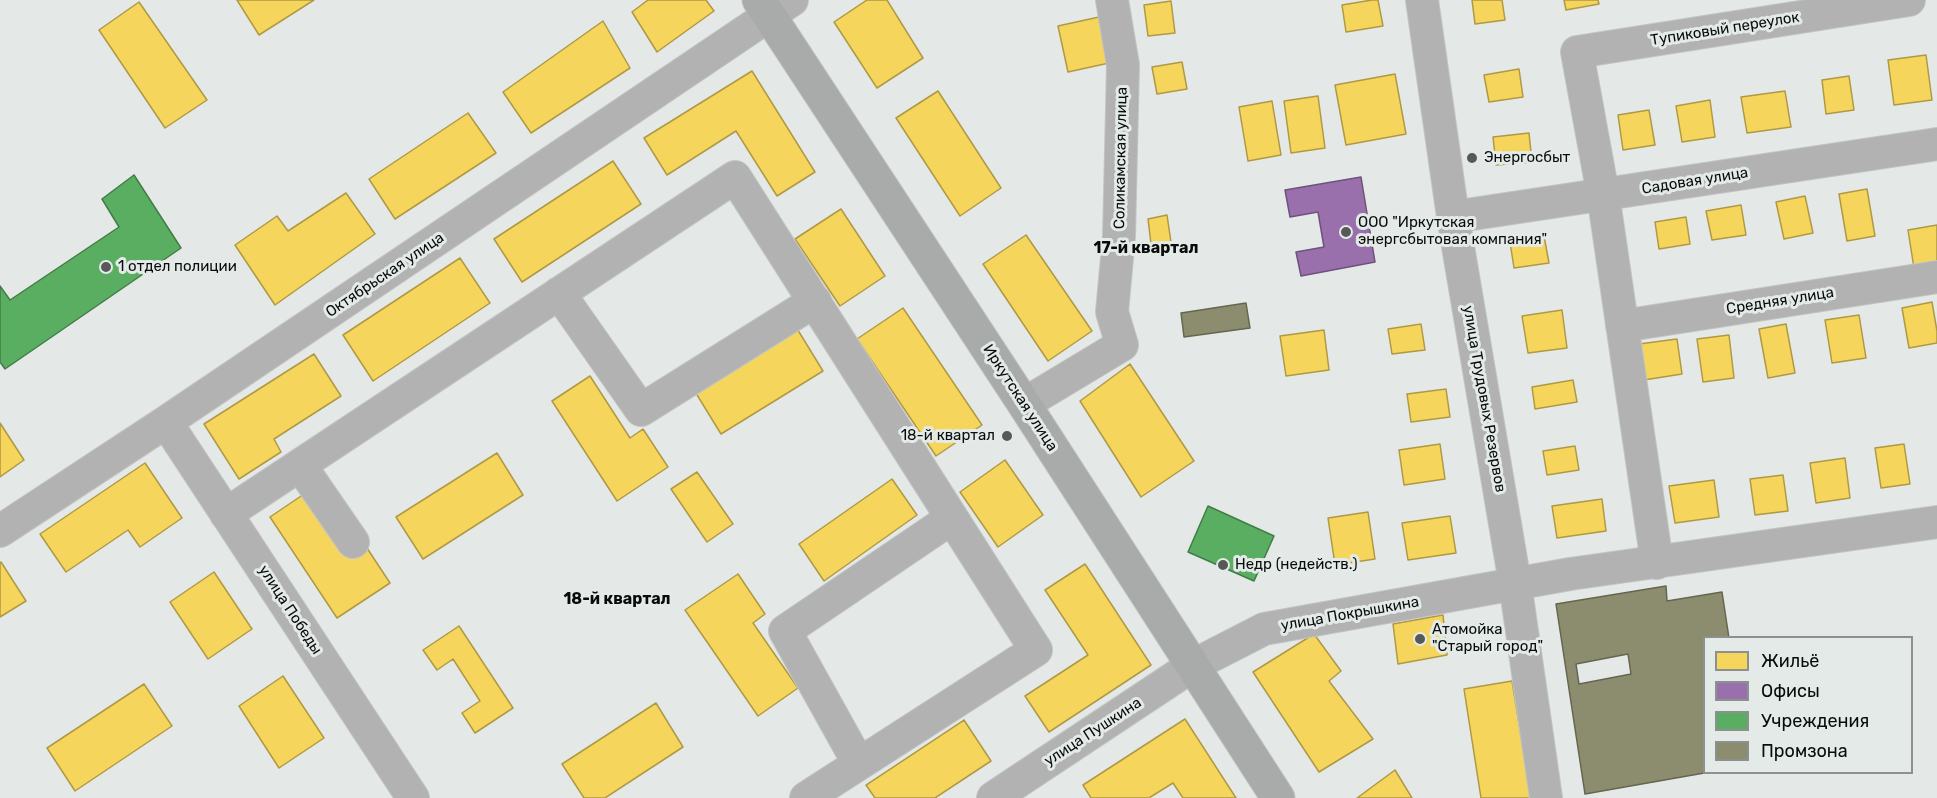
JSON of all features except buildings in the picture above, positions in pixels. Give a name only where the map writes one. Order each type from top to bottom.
[{"type":"main road","name":"Иркутская улица","points":[[773,5],[1024,404],[1278,798]]},
{"type":"street","name":"Соликамская улица","points":[[1024,404],[1122,345],[1112,312],[1119,236],[1123,65],[1112,0]]},
{"type":"street","name":"улица Трудовых Резервов","points":[[1422,0],[1453,217],[1515,583],[1546,798]]},
{"type":"street","name":"Тупиковый переулок","points":[[1603,194],[1577,52],[1909,0]]},
{"type":"street","name":"Октябрьская улица","points":[[0,531],[166,422],[773,5]]},
{"type":"street","name":"Садовая улица","points":[[1453,217],[1937,144]]},
{"type":"street","points":[[226,514],[735,177],[1036,650],[806,798]]},
{"type":"street","points":[[1603,194],[1657,562]]},
{"type":"street","name":"Средняя улица","points":[[1622,326],[1937,276]]},
{"type":"street","points":[[559,293],[640,410],[814,301]]},
{"type":"street","name":"улица Победы","points":[[166,422],[413,798]]},
{"type":"street","points":[[300,465],[353,542]]},
{"type":"street","points":[[859,764],[785,631],[952,518]]},
{"type":"street","name":"улица Покрышкина","points":[[1192,666],[1264,629],[1569,574],[1937,522]]},
{"type":"street","name":"улица Пушкина","points":[[993,798],[1192,666]]},
{"type":"place","name":"Энергосбыт","points":[[1472,158]]},
{"type":"place","name":"ООО \"Иркутская энергсбытовая компания\"","points":[[1346,232]]},
{"type":"place","name":"1 отдел полиции","points":[[106,267]]},
{"type":"place","name":"18-й квартал","points":[[1007,436]]},
{"type":"place","name":"Недр (недейств.)","points":[[1223,565]]},
{"type":"place","name":"Атомойка \"Старый город\"","points":[[1420,639]]},
{"type":"district","name":"17-й квартал","points":[[1146,248]]},
{"type":"district","name":"18-й квартал","points":[[617,599]]}]
